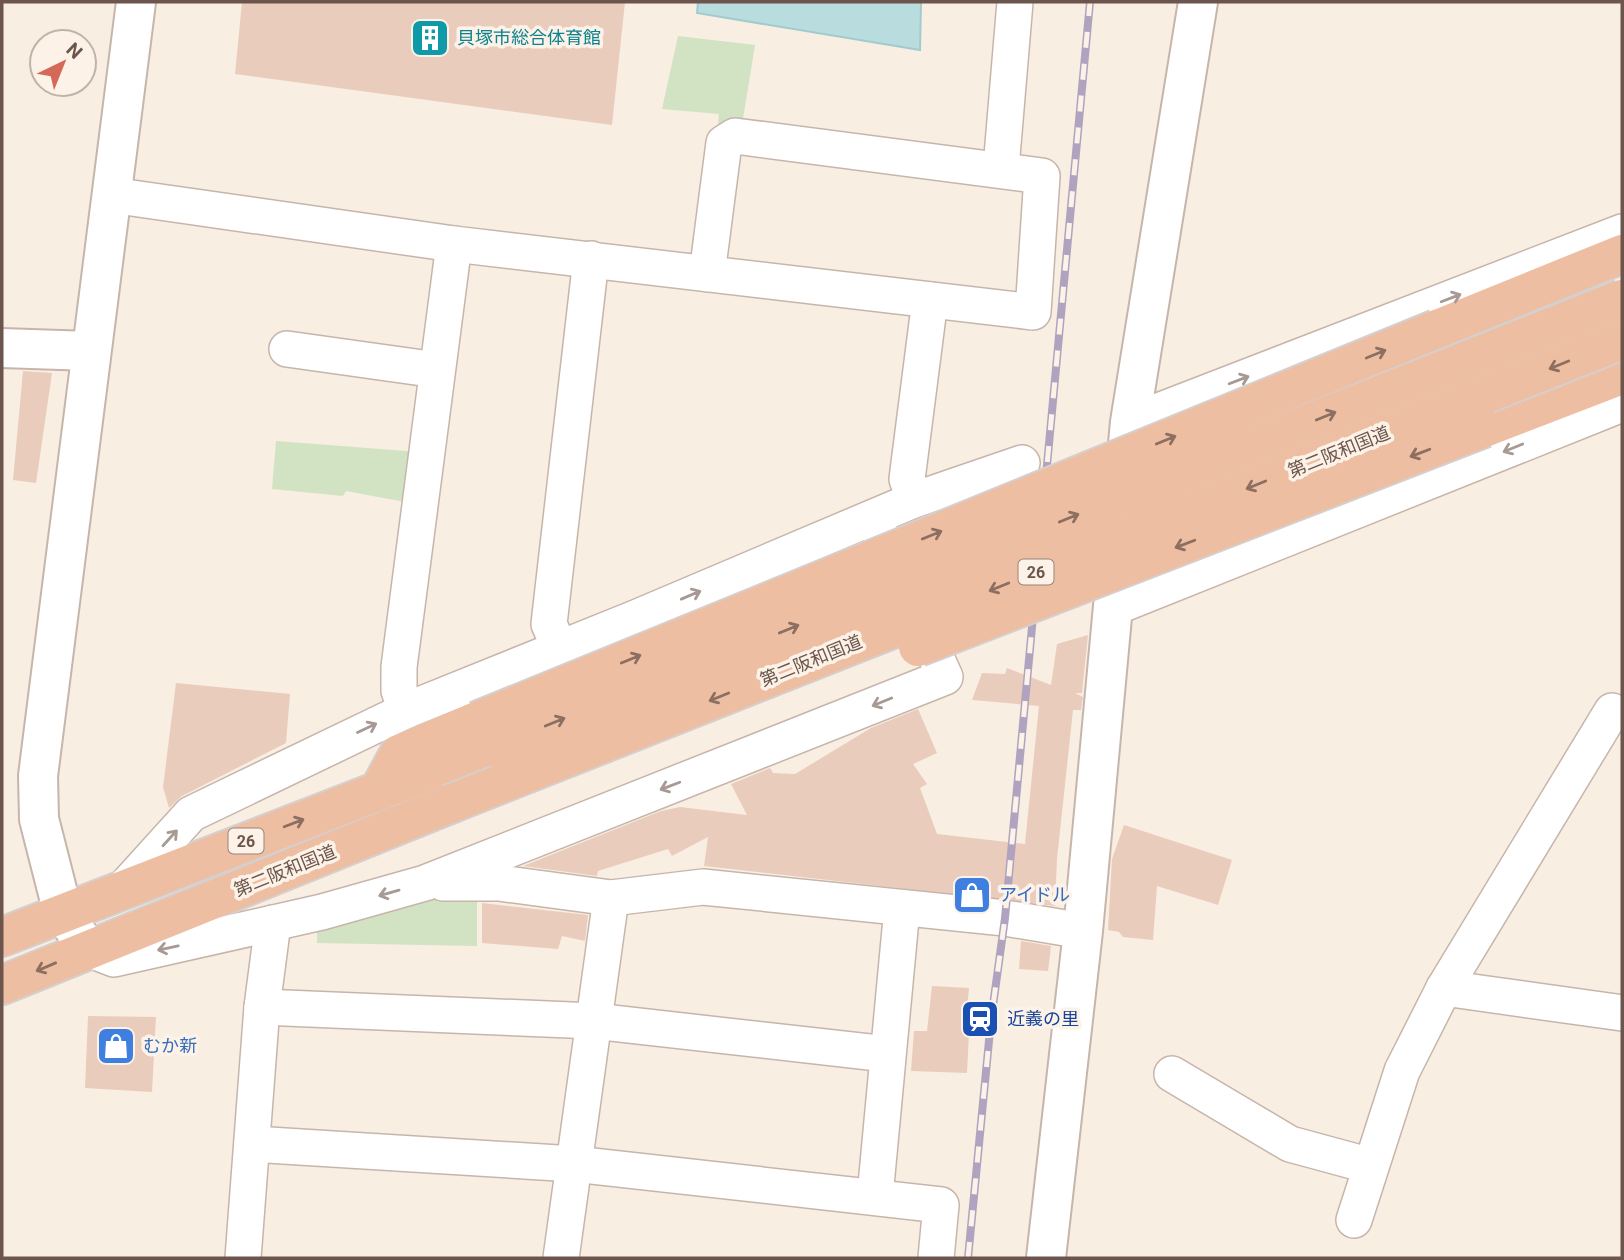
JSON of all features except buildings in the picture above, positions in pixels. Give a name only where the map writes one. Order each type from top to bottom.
[{"type":"highway","points":[[484,734],[1437,329],[1622,254]]},
{"type":"highway","name":"26","points":[[2,937],[379,791],[484,734],[1622,299]]},
{"type":"highway","name":"第二阪和国道","points":[[2,985],[278,873],[453,815],[1622,340]]},
{"type":"highway","points":[[453,815],[1622,374]]},
{"type":"street","points":[[136,2],[38,776],[39,819],[63,913],[88,949],[114,959],[273,923],[425,883],[945,677],[873,518]]},
{"type":"street","points":[[1001,169],[1015,2]]},
{"type":"street","points":[[1046,1258],[1083,930],[1130,422],[1198,2]]},
{"type":"street","points":[[111,195],[453,244],[591,259],[707,274],[1033,312],[1042,176],[735,136],[724,143],[707,274]]},
{"type":"street","points":[[1130,422],[1622,232]]},
{"type":"street","points":[[407,710],[399,691],[399,667],[453,244]]},
{"type":"street","points":[[560,649],[550,624],[591,259]]},
{"type":"street","points":[[914,500],[907,479],[930,300]]},
{"type":"street","points":[[2,348],[90,351]]},
{"type":"street","points":[[287,349],[437,370]]},
{"type":"street","points":[[1112,608],[1622,404]]},
{"type":"street","points":[[124,888],[191,814],[407,710],[560,649],[914,500],[1022,463]]},
{"type":"street","points":[[1354,1220],[1402,1071],[1444,988],[1612,711]]},
{"type":"street","points":[[425,883],[499,884],[611,898],[704,887],[1083,930]]},
{"type":"street","points":[[561,1258],[611,898]]},
{"type":"street","points":[[875,1196],[902,908]]},
{"type":"street","points":[[243,1258],[262,1007],[273,923]]},
{"type":"street","points":[[1444,988],[1622,1013]]},
{"type":"street","points":[[262,1007],[594,1021],[887,1054]]},
{"type":"street","points":[[1172,1074],[1290,1144],[1371,1166]]},
{"type":"street","points":[[253,1144],[574,1164],[941,1205],[936,1258]]},
{"type":"green space","points":[[678,36],[755,45],[742,125],[718,124],[719,114],[662,109]]},
{"type":"green space","points":[[276,441],[420,452],[416,504],[346,491],[343,496],[272,489]]},
{"type":"green space","points":[[477,886],[477,946],[317,943],[317,918]]},
{"type":"water","points":[[698,2],[921,2],[920,50],[697,13]]},
{"type":"railway","points":[[968,1258],[991,1020],[1005,918],[1090,2]]},
{"type":"place","name":"貝塚市総合体育館","points":[[430,38]]},
{"type":"place","name":"アイドル","points":[[972,895]]},
{"type":"place","name":"近義の里","points":[[980,1019]]},
{"type":"place","name":"むか新","points":[[116,1046]]}]
